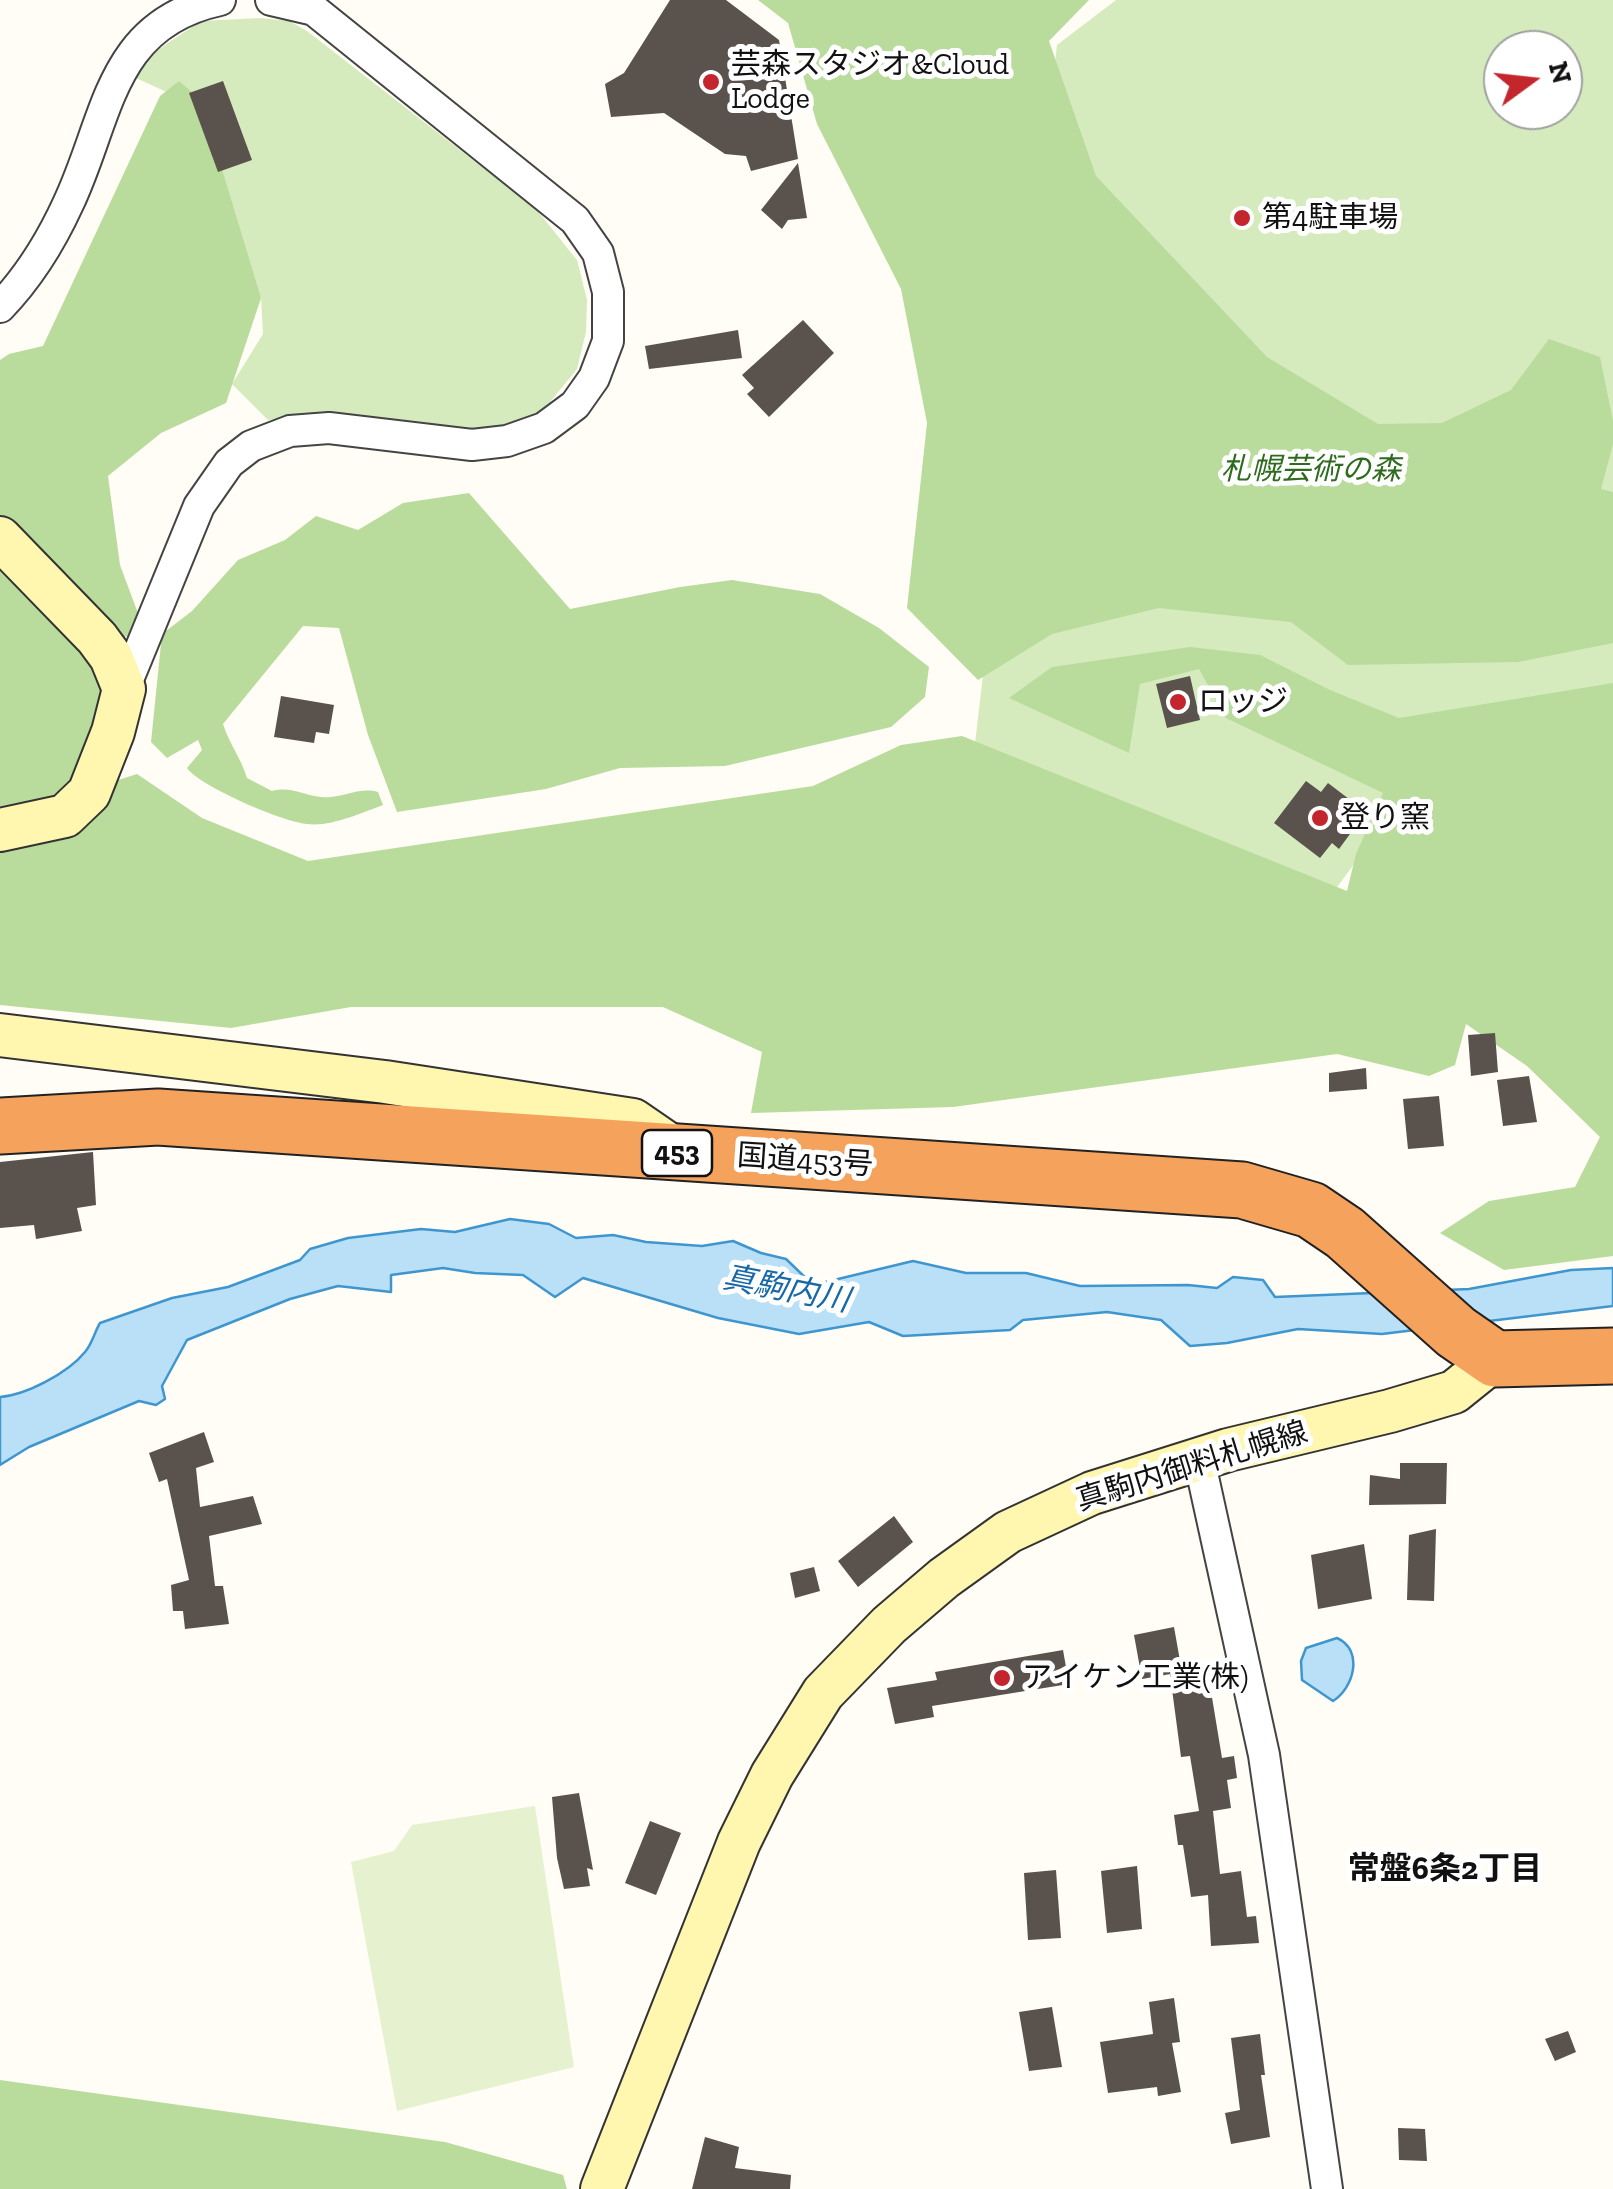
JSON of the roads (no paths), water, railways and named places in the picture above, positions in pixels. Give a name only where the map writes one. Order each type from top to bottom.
[{"type":"highway","name":"国道453号","points":[[0,1126],[158,1116],[1242,1190],[1311,1210],[1345,1233],[1476,1345]]},
{"type":"highway","points":[[1476,1345],[1613,1356]]},
{"type":"main road","points":[[0,538],[96,638],[111,657],[124,689],[89,793],[65,816],[0,830]]},
{"type":"main road","points":[[0,1035],[385,1082],[633,1120],[681,1153]]},
{"type":"main road","name":"真駒内御料札幌線","points":[[602,2189],[740,1842],[772,1775],[823,1693],[889,1625],[944,1578],[1008,1532],[1092,1492],[1199,1459],[1454,1392],[1476,1345]]},
{"type":"street","points":[[0,307],[35,264],[68,204],[108,95],[131,54],[156,26],[198,5],[220,0]]},
{"type":"street","points":[[124,689],[199,506],[228,463],[251,446],[290,431],[330,428],[472,445],[507,441],[544,428],[575,405],[594,378],[608,341],[608,292],[598,253],[565,209],[314,10],[271,0]]},
{"type":"street","points":[[1199,1459],[1264,1755],[1327,2189]]},
{"type":"water","name":"真駒内川","points":[[510,1219],[549,1224],[576,1238],[613,1235],[702,1246],[733,1241],[786,1259],[813,1285],[913,1261],[966,1273],[1026,1273],[1080,1286],[1217,1288],[1233,1277],[1263,1280],[1275,1297],[1469,1289],[1571,1270],[1613,1268],[1613,1306],[1382,1334],[1298,1329],[1190,1346],[1161,1320],[1107,1312],[1023,1320],[1010,1330],[903,1336],[869,1322],[799,1334],[718,1318],[583,1278],[555,1297],[523,1275],[443,1268],[391,1275],[391,1292],[338,1286],[290,1299],[187,1340],[162,1386],[165,1399],[156,1405],[139,1401],[29,1447],[0,1465],[0,1397],[34,1387],[68,1368],[87,1349],[100,1323],[172,1298],[228,1287],[300,1260],[310,1249],[348,1238],[421,1229],[455,1232]]},
{"type":"water","points":[[1337,1638],[1351,1651],[1353,1669],[1346,1687],[1333,1701],[1302,1680],[1301,1661],[1306,1648]]},
{"type":"place","name":"芸森スタジオ&Cloud Lodge","points":[[711,82]]},
{"type":"place","name":"第4駐車場","points":[[1242,218]]},
{"type":"place","name":"ロッジ","points":[[1178,702]]},
{"type":"place","name":"登り窯","points":[[1320,818]]},
{"type":"place","name":"アイケン工業(株)","points":[[1002,1678]]},
{"type":"district","name":"常盤6条2丁目","points":[[1445,1870]]},
{"type":"park label","name":"札幌芸術の森","points":[[1311,470]]}]
